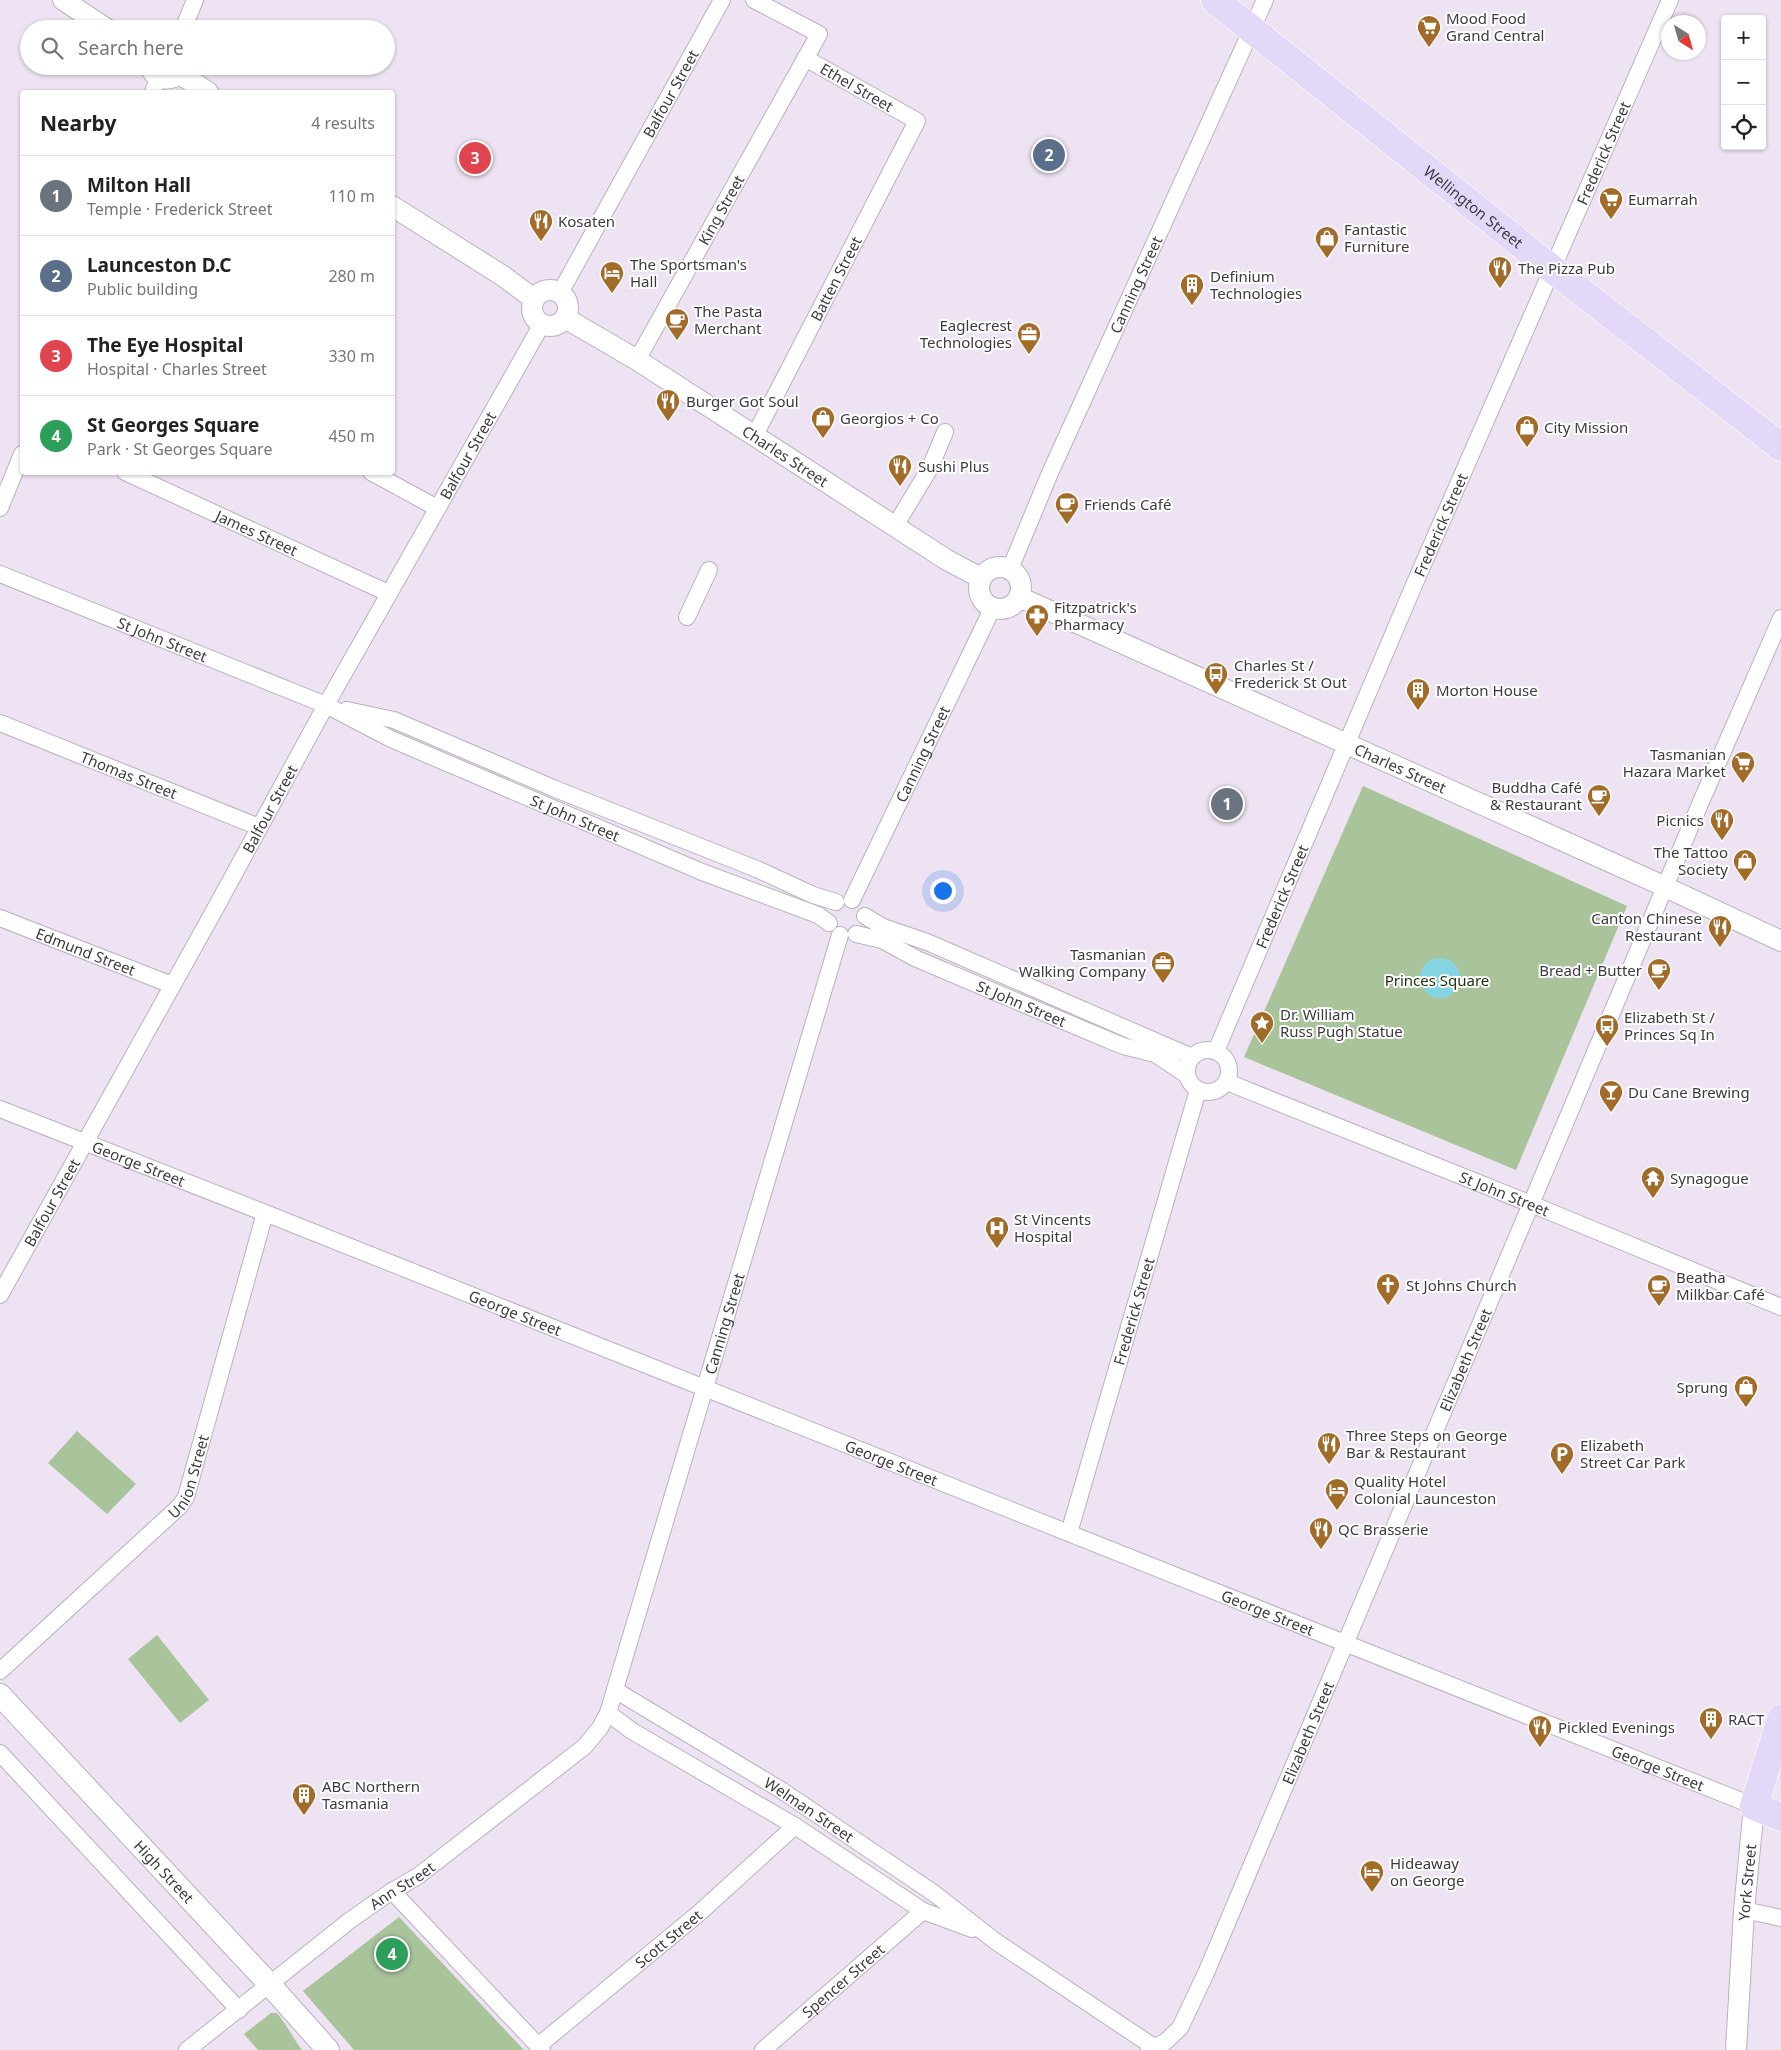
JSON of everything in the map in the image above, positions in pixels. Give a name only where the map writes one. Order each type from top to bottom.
[{"type":"highway","name":"Wellington Street","points":[[1215,0],[1552,269],[1781,447]]},
{"type":"highway","name":"York Street","points":[[1754,1806],[1781,1719]]},
{"type":"highway","name":"George Street","points":[[1754,1806],[1781,1817]]},
{"type":"main road","name":"High Street","points":[[0,1696],[270,1985],[328,2050]]},
{"type":"street","points":[[63,0],[94,20]]},
{"type":"street","points":[[187,20],[195,0]]},
{"type":"street","name":"Balfour Street","points":[[560,293],[722,0]]},
{"type":"street","name":"Ethel Street","points":[[754,0],[819,34],[805,58],[917,121]]},
{"type":"street","name":"Canning Street","points":[[1010,569],[1050,473],[1265,0]]},
{"type":"street","name":"Frederick Street","points":[[1216,1051],[1414,585],[1670,0]]},
{"type":"street","name":"King Street","points":[[637,360],[805,58]]},
{"type":"street","points":[[153,79],[168,79],[173,75]]},
{"type":"street","points":[[186,75],[205,90]]},
{"type":"street","name":"Batten Street","points":[[755,435],[917,121]]},
{"type":"street","points":[[395,208],[503,276],[534,299]]},
{"type":"street","points":[[545,290],[555,290],[560,293],[567,302],[568,307],[565,318],[557,325],[547,326],[537,321],[532,311],[534,299],[545,290]]},
{"type":"street","name":"Charles Street","points":[[565,318],[637,360],[947,560],[981,578]]},
{"type":"street","name":"Balfour Street","points":[[0,1295],[86,1143],[388,593],[542,324]]},
{"type":"street","points":[[895,526],[930,468],[945,432]]},
{"type":"street","points":[[0,508],[20,459]]},
{"type":"street","name":"James Street","points":[[132,475],[388,593]]},
{"type":"street","points":[[376,475],[437,508]]},
{"type":"street","points":[[997,567],[1010,569],[1015,573],[1020,584],[1015,602],[1005,608],[993,608],[987,605],[978,589],[981,578],[990,569],[997,567]]},
{"type":"street","points":[[687,617],[710,570]]},
{"type":"street","name":"St John Street","points":[[0,574],[326,705],[391,739],[545,806],[702,872],[818,915],[829,923]]},
{"type":"street","name":"Charles Street","points":[[1018,596],[1666,887],[1781,941]]},
{"type":"street","name":"Canning Street","points":[[844,901],[993,608]]},
{"type":"street","name":"Elizabeth Street","points":[[1160,2047],[1180,2028],[1206,1973],[1781,618]]},
{"type":"street","name":"St John Street","points":[[326,705],[394,720],[553,788],[784,881],[813,895],[844,901]]},
{"type":"street","name":"Thomas Street","points":[[0,723],[259,827]]},
{"type":"street","points":[[545,806],[553,788]]},
{"type":"street","points":[[618,837],[627,818]]},
{"type":"street","points":[[776,900],[784,881]]},
{"type":"street","points":[[844,901],[861,906],[865,916],[863,926],[848,934],[831,928],[829,923],[830,911],[844,901]]},
{"type":"street","name":"St John Street","points":[[865,916],[882,927],[940,948],[1192,1057]]},
{"type":"street","name":"Edmund Street","points":[[0,918],[172,985]]},
{"type":"street","name":"Canning Street","points":[[608,1713],[705,1388],[848,934]]},
{"type":"street","name":"St John Street","points":[[848,934],[882,940],[933,966],[1087,1031],[1128,1047],[1155,1054],[1187,1075]]},
{"type":"street","points":[[933,966],[940,948]]},
{"type":"street","points":[[996,992],[1002,975]]},
{"type":"street","points":[[1047,1014],[1055,998]]},
{"type":"street","points":[[1087,1031],[1093,1015]]},
{"type":"street","points":[[1203,1050],[1216,1051],[1227,1061],[1229,1068],[1227,1082],[1222,1087],[1211,1092],[1198,1090],[1189,1081],[1187,1075],[1188,1062],[1192,1057],[1203,1050]]},
{"type":"street","name":"St John Street","points":[[1227,1082],[1781,1307]]},
{"type":"street","name":"Frederick Street","points":[[1070,1533],[1198,1090]]},
{"type":"street","name":"George Street","points":[[0,1109],[265,1212],[1754,1806]]},
{"type":"street","name":"Union Street","points":[[0,1671],[180,1506],[186,1497],[265,1212]]},
{"type":"street","name":"Welman Street","points":[[615,1690],[781,1790],[935,1894],[995,1941]]},
{"type":"street","name":"Welman Street","points":[[608,1713],[632,1731],[795,1826],[923,1911],[978,1931],[1160,2047]]},
{"type":"street","name":"Ann Street","points":[[187,2050],[350,1921],[392,1891],[418,1876],[584,1747],[600,1728],[608,1713]]},
{"type":"street","points":[[0,1753],[239,2010]]},
{"type":"street","name":"York Street","points":[[1736,2050],[1744,1910],[1754,1806]]},
{"type":"street","name":"Scott Street","points":[[540,2048],[698,1914],[795,1826]]},
{"type":"street","points":[[392,1891],[540,2048]]},
{"type":"street","points":[[1744,1910],[1781,1918]]},
{"type":"street","name":"Spencer Street","points":[[763,2050],[923,1911]]},
{"type":"green space","name":"Princes Square","points":[[1363,786],[1627,906],[1516,1170],[1244,1057]]},
{"type":"green space","points":[[77,1431],[136,1484],[107,1514],[48,1463]]},
{"type":"green space","points":[[157,1635],[209,1700],[180,1723],[128,1659]]},
{"type":"green space","points":[[399,1917],[524,2050],[354,2050],[303,1991]]},
{"type":"green space","points":[[271,2013],[277,2013],[302,2050],[258,2050],[244,2034]]},
{"type":"water","points":[[1436,958],[1444,958],[1451,961],[1457,967],[1460,978],[1457,989],[1451,995],[1444,998],[1436,998],[1429,995],[1423,989],[1420,982],[1420,974],[1423,967],[1429,961]]},
{"type":"place","name":"Mood Food Grand Central","points":[[1429,48]]},
{"type":"place","name":"Launceston D.C","points":[[1049,155]]},
{"type":"place","name":"The Eye Hospital","points":[[475,158]]},
{"type":"place","name":"Eumarrah","points":[[1611,220]]},
{"type":"place","name":"Kosaten","points":[[541,242]]},
{"type":"place","name":"Fantastic Furniture","points":[[1327,259]]},
{"type":"place","name":"The Pizza Pub","points":[[1500,289]]},
{"type":"place","name":"The Sportsman's Hall","points":[[612,294]]},
{"type":"place","name":"Definium Technologies","points":[[1192,306]]},
{"type":"place","name":"The Pasta Merchant","points":[[677,341]]},
{"type":"place","name":"Eaglecrest Technologies","points":[[1029,355]]},
{"type":"place","name":"Burger Got Soul","points":[[668,422]]},
{"type":"place","name":"Georgios + Co","points":[[823,439]]},
{"type":"place","name":"City Mission","points":[[1527,448]]},
{"type":"place","name":"Sushi Plus","points":[[900,487]]},
{"type":"place","name":"Friends Café","points":[[1067,525]]},
{"type":"place","name":"Fitzpatrick's Pharmacy","points":[[1037,637]]},
{"type":"place","name":"Charles St / Frederick St Out","points":[[1216,695]]},
{"type":"place","name":"Morton House","points":[[1418,711]]},
{"type":"place","name":"Tasmanian Hazara Market","points":[[1743,784]]},
{"type":"place","name":"Milton Hall","points":[[1227,804]]},
{"type":"place","name":"Buddha Café & Restaurant","points":[[1599,817]]},
{"type":"place","name":"Picnics","points":[[1722,841]]},
{"type":"place","name":"The Tattoo Society","points":[[1745,882]]},
{"type":"place","name":"Canton Chinese Restaurant","points":[[1720,948]]},
{"type":"place","name":"Tasmanian Walking Company","points":[[1163,984]]},
{"type":"place","name":"Bread + Butter","points":[[1659,991]]},
{"type":"place","name":"Dr. William Russ Pugh Statue","points":[[1262,1044]]},
{"type":"place","name":"Elizabeth St / Princes Sq In","points":[[1607,1047]]},
{"type":"place","name":"Du Cane Brewing","points":[[1611,1113]]},
{"type":"place","name":"Synagogue","points":[[1653,1199]]},
{"type":"place","name":"St Vincents Hospital","points":[[997,1249]]},
{"type":"place","name":"St Johns Church","points":[[1388,1306]]},
{"type":"place","name":"Beatha Milkbar Café","points":[[1659,1307]]},
{"type":"place","name":"Sprung","points":[[1746,1408]]},
{"type":"place","name":"Three Steps on George Bar & Restaurant","points":[[1329,1465]]},
{"type":"place","name":"Elizabeth Street Car Park","points":[[1562,1475]]},
{"type":"place","name":"Quality Hotel Colonial Launceston","points":[[1337,1511]]},
{"type":"place","name":"QC Brasserie","points":[[1321,1550]]},
{"type":"place","name":"RACT","points":[[1711,1740]]},
{"type":"place","name":"Pickled Evenings","points":[[1540,1748]]},
{"type":"place","name":"ABC Northern Tasmania","points":[[304,1816]]},
{"type":"place","name":"Hideaway on George","points":[[1372,1893]]},
{"type":"place","name":"St Georges Square","points":[[392,1954]]}]
